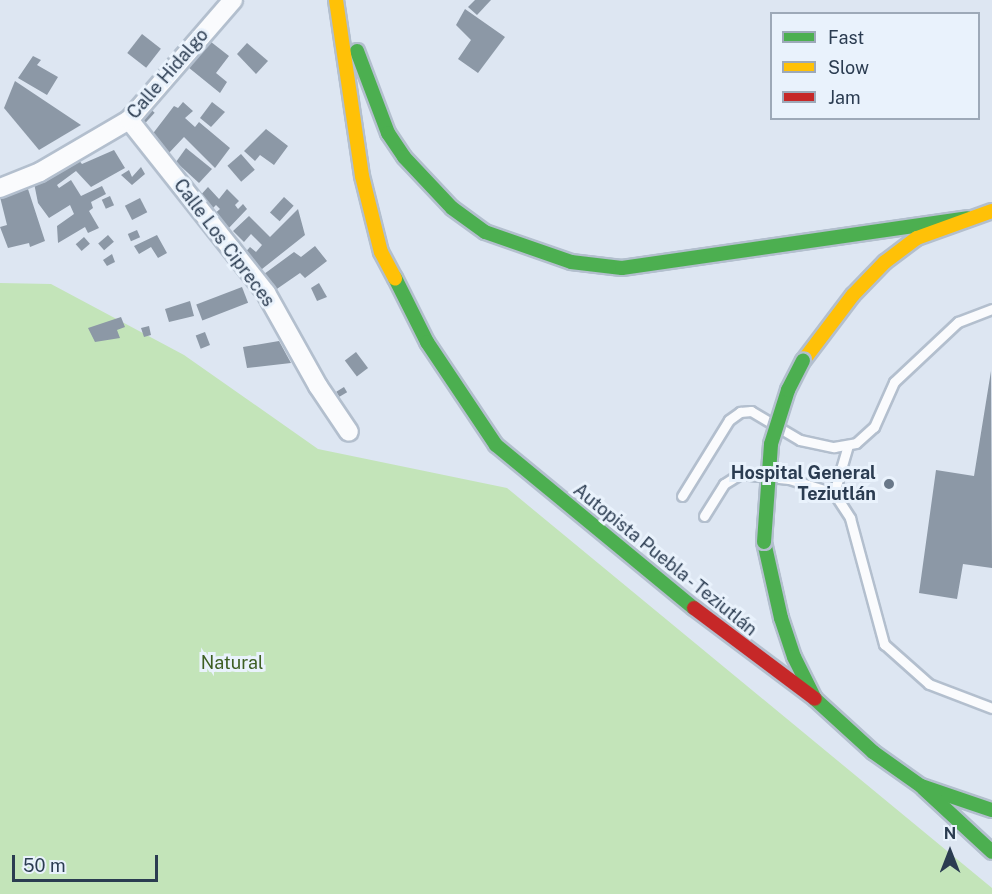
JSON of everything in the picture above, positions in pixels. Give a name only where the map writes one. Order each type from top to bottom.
[{"type":"main road","name":"Autopista Puebla - Teziutlán","points":[[336,0],[356,145],[381,252],[427,342],[496,445],[655,578],[815,699],[873,752],[921,786],[992,810]]},
{"type":"main road","name":"Autopista Puebla - Teziutlán","points":[[342,0],[364,76],[388,133],[420,176],[452,208],[485,232],[571,262],[622,268],[968,218]]},
{"type":"main road","name":"Autopista Puebla - Teziutlán","points":[[815,699],[794,657],[781,618],[764,542],[771,444],[788,390],[803,361],[853,295],[885,262],[917,238],[992,211]]},
{"type":"main road","points":[[921,786],[992,852]]},
{"type":"street","name":"Calle Hidalgo","points":[[0,188],[40,172],[129,120],[233,0]]},
{"type":"street","name":"Calle Los Cipreces","points":[[129,120],[266,293],[318,386],[349,432]]},
{"type":"lane","points":[[682,496],[729,420],[740,412],[751,411],[800,440],[834,447],[856,443],[874,427],[894,382],[958,322],[990,311]]},
{"type":"lane","points":[[834,492],[848,445]]},
{"type":"lane","points":[[704,516],[724,484],[740,474],[789,479],[834,492],[850,518],[884,644],[929,684],[992,708]]},
{"type":"green space","name":"Natural","points":[[0,283],[51,284],[184,355],[318,449],[507,488],[992,888],[992,894],[0,894]]},
{"type":"building","points":[[475,0],[491,0],[477,15],[468,7]]},
{"type":"building","points":[[465,9],[505,37],[478,73],[458,59],[471,40],[456,25]]},
{"type":"building","points":[[142,34],[161,49],[146,68],[127,53]]},
{"type":"building","points":[[206,38],[229,56],[216,73],[227,82],[220,93],[183,63]]},
{"type":"building","points":[[247,43],[268,61],[256,74],[237,54]]},
{"type":"building","points":[[33,56],[41,60],[37,65],[58,77],[47,95],[18,78]]},
{"type":"building","points":[[15,81],[81,125],[39,150],[4,108]]},
{"type":"building","points":[[183,102],[193,111],[185,118],[195,127],[199,122],[230,148],[215,168],[184,137],[168,154],[151,136],[174,106],[178,108]]},
{"type":"building","points":[[212,102],[225,112],[211,127],[200,118]]},
{"type":"building","points":[[145,104],[155,113],[144,125],[134,116]]},
{"type":"building","points":[[266,129],[288,146],[274,165],[260,155],[255,161],[244,151]]},
{"type":"building","points":[[186,148],[212,169],[199,183],[176,162]]},
{"type":"building","points":[[114,150],[125,168],[91,187],[76,171],[57,185],[59,188],[71,180],[81,196],[102,186],[106,194],[91,202],[93,208],[89,211],[99,228],[88,233],[85,227],[58,243],[57,226],[74,214],[70,205],[49,218],[38,203],[34,183],[77,158],[82,164]]},
{"type":"building","points":[[241,154],[255,170],[241,182],[227,166]]},
{"type":"building","points":[[141,167],[145,174],[132,185],[121,175],[129,170],[132,177]]},
{"type":"building","points":[[208,187],[219,199],[227,189],[239,201],[235,205],[238,209],[243,204],[247,209],[226,231],[213,215],[220,209],[216,205],[210,211],[198,198]]},
{"type":"building","points":[[28,189],[45,241],[30,247],[29,243],[8,248],[0,227],[7,225],[0,197]]},
{"type":"building","points":[[110,196],[114,205],[106,209],[102,200]]},
{"type":"building","points":[[284,197],[294,206],[280,221],[270,213]]},
{"type":"building","points":[[140,198],[147,212],[132,220],[125,206]]},
{"type":"building","points":[[298,209],[305,235],[257,273],[241,257],[250,247],[256,252],[262,245],[251,234],[244,242],[233,231],[249,216],[270,237]]},
{"type":"building","points":[[137,230],[140,237],[131,241],[128,234]]},
{"type":"building","points":[[108,235],[114,242],[104,250],[98,244]]},
{"type":"building","points":[[157,235],[167,253],[158,258],[151,247],[139,254],[134,246]]},
{"type":"building","points":[[84,237],[90,244],[82,251],[76,244]]},
{"type":"building","points":[[315,246],[327,261],[305,278],[300,273],[271,293],[260,277],[294,252],[301,257]]},
{"type":"building","points":[[112,254],[115,262],[107,266],[103,260]]},
{"type":"building","points":[[319,283],[327,297],[317,301],[311,288]]},
{"type":"building","points":[[242,287],[248,303],[202,320],[196,305]]},
{"type":"building","points":[[190,301],[194,316],[169,322],[165,309]]},
{"type":"building","points":[[121,317],[125,327],[117,330],[120,338],[95,342],[88,328]]},
{"type":"building","points":[[149,326],[151,335],[144,337],[141,328]]},
{"type":"building","points":[[205,332],[210,345],[201,349],[196,336]]},
{"type":"building","points":[[279,341],[291,363],[247,368],[243,347]]},
{"type":"building","points":[[356,352],[368,368],[357,376],[345,360]]},
{"type":"building","points":[[991,371],[992,568],[963,564],[957,599],[919,593],[936,470],[974,476]]},
{"type":"building","points":[[344,387],[347,392],[339,397],[336,392]]},
{"type":"traffic: fast","points":[[357,51],[388,133],[404,157],[452,208],[485,232],[571,262],[622,268],[967,218]]},
{"type":"traffic: fast","points":[[395,278],[427,342],[496,445],[694,608]]},
{"type":"traffic: fast","points":[[764,542],[771,444],[788,390],[803,361]]},
{"type":"traffic: fast","points":[[764,542],[781,618],[794,657],[815,699],[873,752],[921,786],[992,810]]},
{"type":"traffic: fast","points":[[923,788],[992,852]]},
{"type":"traffic: slow","points":[[336,0],[362,176],[381,252],[395,278]]},
{"type":"traffic: slow","points":[[803,361],[853,295],[885,262],[917,238],[992,211]]},
{"type":"traffic: jam","points":[[694,608],[815,699]]},
{"type":"place","name":"Hospital General Teziutlán","points":[[889,484]]}]
